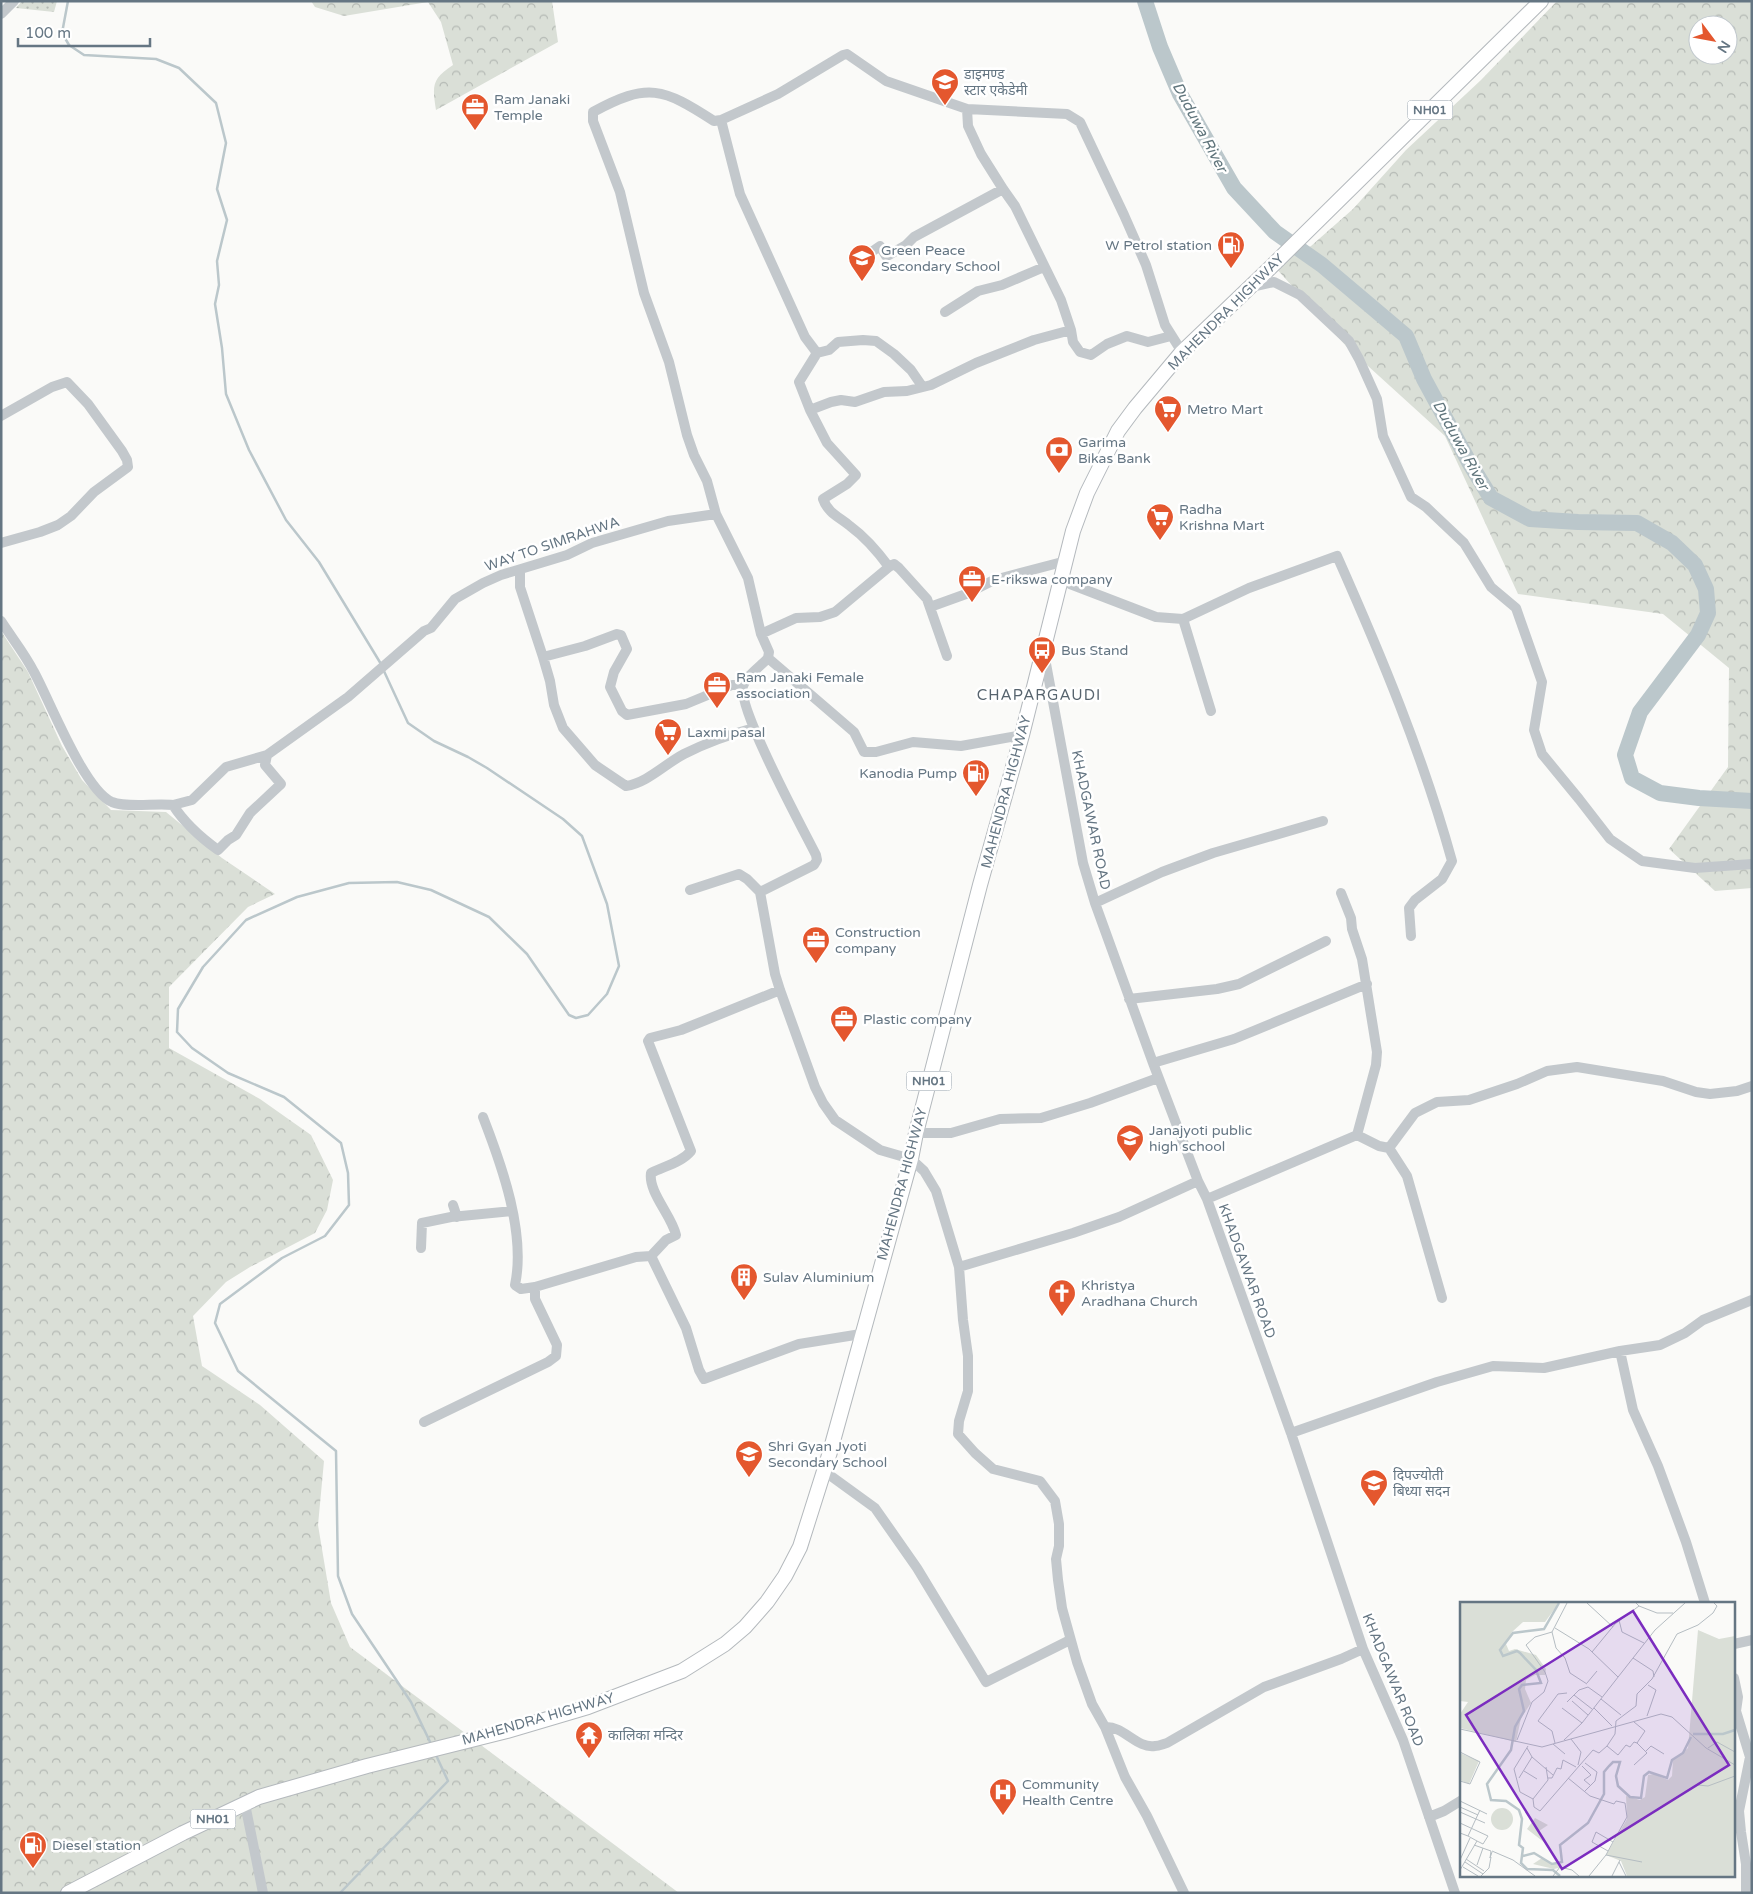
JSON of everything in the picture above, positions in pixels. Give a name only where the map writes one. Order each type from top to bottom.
[{"type":"highway","name":"MAHENDRA HIGHWAY","points":[[68,1893],[183,1833],[259,1797],[367,1766],[507,1731],[588,1707],[682,1672],[725,1644],[744,1628],[767,1602],[785,1576],[800,1547],[824,1471],[911,1159],[916,1133],[980,885],[1022,735],[1073,531],[1087,493],[1118,432],[1135,408],[1182,352],[1320,220],[1541,1]]},
{"type":"street","points":[[1,14],[14,1]]},
{"type":"street","points":[[760,892],[814,865],[817,860],[754,728],[742,691],[743,685],[768,658],[769,652],[761,634],[748,578],[716,514],[707,481],[694,455],[687,434],[669,362],[644,293],[620,192],[593,121],[593,112],[625,97],[653,91],[671,96],[714,121],[721,120],[778,94],[847,54],[886,81],[967,109],[1067,114],[1080,122],[1146,265],[1165,325],[1182,352]]},
{"type":"street","points":[[967,109],[968,126],[981,154],[1015,206],[1061,300],[1071,330],[1072,342],[1080,352],[1091,355],[1107,344],[1127,336],[1148,342],[1171,336]]},
{"type":"street","points":[[721,120],[740,194],[805,337],[817,353]]},
{"type":"street","points":[[867,255],[880,246],[886,256],[889,255],[906,245],[914,237],[1003,189]]},
{"type":"street","points":[[945,312],[978,291],[1002,285],[1044,267]]},
{"type":"street","points":[[1250,287],[1274,282],[1300,295],[1349,341],[1377,399],[1383,436],[1411,497],[1426,507],[1464,543],[1491,587],[1516,608],[1542,682],[1534,730],[1542,754],[1580,799],[1610,839],[1642,861],[1695,868],[1752,864]]},
{"type":"street","points":[[810,410],[831,402],[841,400],[855,402],[884,392],[906,391],[931,385],[976,363],[1034,340],[1071,330]]},
{"type":"street","points":[[889,566],[882,556],[861,535],[826,508],[823,499],[847,484],[856,475],[827,442],[810,410],[799,382],[817,353],[828,350],[838,342],[863,340],[876,341],[894,354],[911,370],[922,386]]},
{"type":"street","points":[[1,416],[52,387],[67,382],[88,404],[122,451],[127,460],[128,467],[94,492],[71,516],[58,525],[1,543]]},
{"type":"street","name":"WAY TO SIMRAHWA","points":[[173,805],[192,800],[226,768],[267,755],[348,697],[424,631],[431,628],[455,599],[483,583],[501,575],[567,555],[592,543],[668,522],[716,514]]},
{"type":"street","points":[[1061,579],[1084,590],[1156,617],[1183,619],[1249,588],[1337,556],[1378,648],[1401,707],[1441,822],[1452,860],[1442,879],[1415,900],[1409,908],[1411,936]]},
{"type":"street","points":[[930,607],[966,594],[994,580],[1066,561]]},
{"type":"street","points":[[761,634],[796,618],[820,617],[834,612],[889,566],[894,564],[900,568],[927,600],[947,656]]},
{"type":"street","points":[[520,570],[520,587],[543,657],[556,711],[563,728],[595,765],[626,786],[637,785],[684,754],[733,734],[754,728]]},
{"type":"street","points":[[1183,619],[1211,712]]},
{"type":"street","points":[[1,621],[34,670],[68,744],[101,795],[114,802],[173,805],[181,819],[198,836],[218,850],[228,840],[236,836],[250,813],[281,784],[265,765],[267,755]]},
{"type":"street","points":[[543,657],[585,646],[617,634],[621,635],[627,649],[614,672],[610,687],[622,711],[627,715],[686,704],[732,685],[743,685]]},
{"type":"street","name":"KHADGAWAR ROAD","points":[[1043,650],[1083,863],[1095,903],[1158,1078],[1207,1200],[1291,1433],[1363,1650],[1403,1740],[1455,1893]]},
{"type":"street","points":[[768,658],[854,732],[864,752],[876,752],[913,742],[961,746],[1022,735]]},
{"type":"street","points":[[1095,903],[1162,872],[1213,853],[1322,821]]},
{"type":"street","points":[[690,890],[739,874],[760,892],[775,974],[814,1087],[823,1103],[835,1120],[880,1150],[911,1159],[924,1171],[936,1191],[959,1267],[968,1356],[968,1391],[959,1421],[958,1434],[974,1453],[993,1469],[1040,1481],[1055,1501],[1059,1524],[1059,1546],[1056,1559],[1057,1573],[1062,1608],[1070,1640],[1092,1704],[1105,1727],[1125,1777],[1147,1816],[1184,1893]]},
{"type":"street","points":[[1341,893],[1352,918],[1352,929],[1362,959],[1377,1052],[1376,1065],[1357,1135]]},
{"type":"street","points":[[1129,999],[1217,989],[1239,984],[1326,941]]},
{"type":"street","points":[[1153,1063],[1234,1039],[1367,984]]},
{"type":"street","points":[[484,1117],[510,1194],[518,1264],[515,1285],[521,1289],[535,1287],[636,1257],[651,1256],[666,1240],[676,1235],[674,1227],[655,1191],[650,1177],[651,1173],[684,1159],[692,1150],[648,1041],[650,1038],[681,1030],[780,990]]},
{"type":"street","points":[[1388,1148],[1415,1113],[1437,1102],[1469,1100],[1517,1084],[1547,1071],[1564,1067],[1577,1067],[1663,1081],[1696,1092],[1710,1094],[1737,1091],[1752,1086]]},
{"type":"street","points":[[916,1133],[951,1133],[1000,1119],[1041,1118],[1090,1103],[1158,1078]]},
{"type":"street","points":[[1207,1200],[1357,1135],[1388,1148],[1407,1176],[1442,1298]]},
{"type":"street","points":[[959,1267],[1073,1233],[1119,1217],[1198,1181]]},
{"type":"street","points":[[453,1205],[457,1217]]},
{"type":"street","points":[[421,1248],[422,1223],[512,1211]]},
{"type":"street","points":[[651,1256],[686,1328],[704,1379],[800,1344],[861,1334]]},
{"type":"street","points":[[424,1422],[556,1356],[557,1345],[535,1299],[535,1287]]},
{"type":"street","points":[[1291,1433],[1437,1382],[1493,1366],[1544,1368],[1660,1345],[1685,1333],[1703,1320],[1752,1300]]},
{"type":"street","points":[[1620,1352],[1633,1410],[1662,1476],[1705,1602]]},
{"type":"street","points":[[824,1471],[875,1508],[917,1568],[986,1682],[1070,1640]]},
{"type":"street","points":[[1736,1644],[1752,1640]]},
{"type":"street","points":[[1105,1727],[1120,1731],[1146,1746],[1155,1747],[1167,1743],[1264,1687],[1363,1650]]},
{"type":"street","points":[[1736,1688],[1739,1736],[1750,1757],[1739,1811],[1746,1864],[1746,1893]]},
{"type":"street","points":[[1429,1816],[1444,1811],[1460,1801]]},
{"type":"street","points":[[245,1804],[263,1893]]},
{"type":"green space","points":[[22,1],[57,1],[54,12],[16,8]]},
{"type":"green space","points":[[311,1],[552,1],[558,42],[436,110],[435,83],[441,74],[453,65],[441,22],[428,2],[344,16],[315,7]]},
{"type":"green space","points":[[1557,1],[1752,1],[1752,888],[1715,891],[1669,849],[1728,767],[1729,668],[1663,614],[1518,594],[1445,436],[1346,346],[1274,266],[1311,246],[1353,209],[1406,150],[1481,80]]},
{"type":"green space","points":[[1,631],[28,672],[62,746],[82,780],[111,810],[166,812],[222,858],[275,894],[248,907],[169,987],[169,1048],[260,1099],[311,1135],[333,1180],[327,1210],[315,1233],[250,1267],[226,1282],[193,1316],[202,1366],[260,1405],[324,1461],[318,1525],[331,1603],[350,1647],[679,1893],[1,1893]]},
{"type":"waterway","points":[[68,1],[62,33],[69,45],[84,55],[156,59],[179,68],[216,103],[226,143],[217,189],[227,220],[217,261],[219,285],[215,304],[222,348],[226,394],[249,450],[286,520],[319,562],[381,664]]},
{"type":"waterway","name":"Duduwa River","points":[[1145,1],[1160,47],[1180,94],[1234,188],[1275,232],[1322,265],[1406,336],[1424,379],[1469,462],[1491,498],[1530,519],[1637,523],[1672,543],[1695,565],[1706,589],[1708,613],[1698,635],[1640,712],[1625,755],[1632,778],[1660,793],[1699,798],[1752,801]]},
{"type":"waterway","points":[[383,669],[408,723],[434,741],[487,768],[563,819],[582,836],[607,904],[619,966],[607,994],[588,1015],[576,1018],[569,1015],[527,954],[489,917],[431,890],[397,882],[349,883],[297,897],[246,920],[203,967],[178,1009],[177,1032],[192,1048],[228,1073],[284,1097],[341,1143],[348,1173],[349,1205],[325,1236],[282,1258],[220,1304],[215,1323],[238,1371],[336,1451],[338,1576],[352,1614],[411,1702],[432,1746]]},
{"type":"waterway","points":[[340,1893],[448,1781],[435,1753]]},
{"type":"place","name":"डाइमण्ड स्टार एकेडेमी","points":[[945,106]]},
{"type":"place","name":"Ram Janaki Temple","points":[[475,131]]},
{"type":"place","name":"W Petrol station","points":[[1231,269]]},
{"type":"place","name":"Green Peace Secondary School","points":[[862,282]]},
{"type":"place","name":"Metro Mart","points":[[1168,433]]},
{"type":"place","name":"Garima Bikas Bank","points":[[1059,474]]},
{"type":"place","name":"Radha Krishna Mart","points":[[1160,541]]},
{"type":"place","name":"E-rikswa company","points":[[972,603]]},
{"type":"place","name":"Bus Stand","points":[[1042,674]]},
{"type":"place","name":"Ram Janaki Female association","points":[[717,709]]},
{"type":"place","name":"Laxmi pasal","points":[[668,756]]},
{"type":"place","name":"Kanodia Pump","points":[[976,797]]},
{"type":"place","name":"Construction company","points":[[816,964]]},
{"type":"place","name":"Plastic company","points":[[844,1043]]},
{"type":"place","name":"Janajyoti public high school","points":[[1130,1162]]},
{"type":"place","name":"Sulav Aluminium","points":[[744,1301]]},
{"type":"place","name":"Khristya Aradhana Church","points":[[1062,1317]]},
{"type":"place","name":"Shri Gyan Jyoti Secondary School","points":[[749,1478]]},
{"type":"place","name":"दिपज्योती बिध्या सदन","points":[[1374,1507]]},
{"type":"place","name":"कालिका मन्दिर","points":[[589,1759]]},
{"type":"place","name":"Community Health Centre","points":[[1003,1816]]},
{"type":"place","name":"Diesel station","points":[[33,1869]]},
{"type":"district","name":"CHAPARGAUDI","points":[[1039,695]]}]
